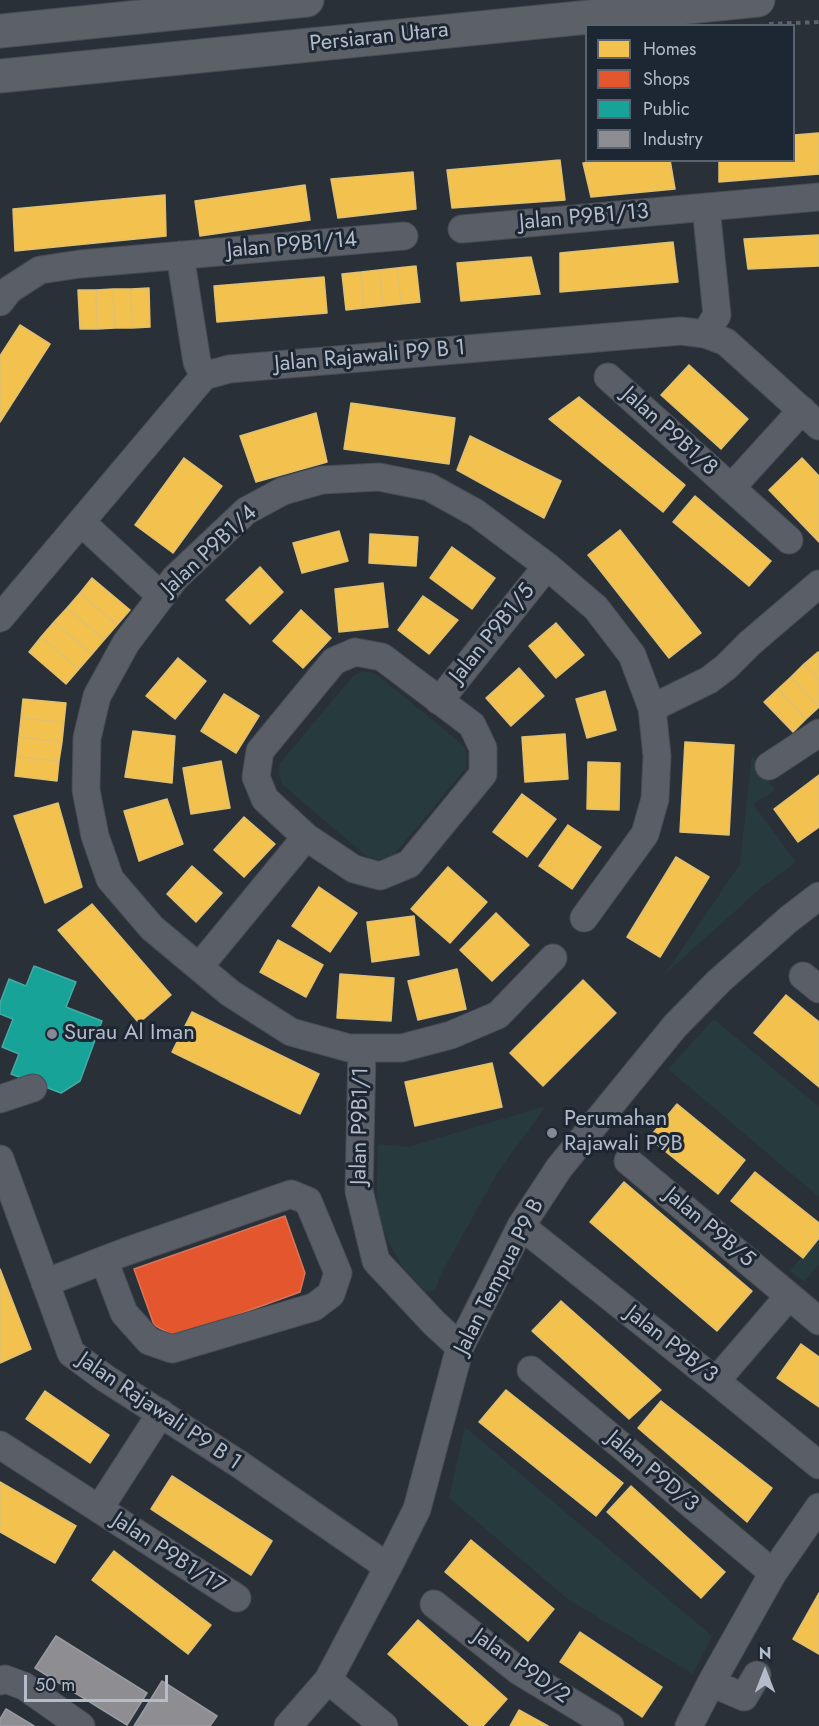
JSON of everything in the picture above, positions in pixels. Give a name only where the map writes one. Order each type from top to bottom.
[{"type":"main road","name":"Persiaran Utara","points":[[0,31],[307,0]]},
{"type":"main road","name":"Persiaran Utara","points":[[617,24],[759,12]]},
{"type":"main road","name":"Persiaran Utara","points":[[0,76],[585,27]]},
{"type":"street","name":"Jalan P9B1/13","points":[[462,229],[819,197]]},
{"type":"street","points":[[705,334],[717,315],[706,207]]},
{"type":"street","name":"Jalan P9B1/14","points":[[0,302],[9,290],[40,270],[80,264],[404,236]]},
{"type":"street","points":[[0,618],[204,376],[197,362],[180,255]]},
{"type":"street","name":"Jalan Rajawali P9 B 1","points":[[204,376],[229,369],[681,331],[705,334],[726,342],[811,418]]},
{"type":"street","name":"Jalan P9B1/8","points":[[608,377],[789,540]]},
{"type":"street","name":"Jalan P9B1/8","points":[[731,488],[811,418]]},
{"type":"street","name":"Jalan P9B1/4","points":[[553,958],[498,1015],[451,1035],[402,1048],[349,1048],[291,1032],[230,993],[152,928],[110,879],[95,836],[86,790],[87,738],[97,696],[126,643],[175,578],[246,511],[283,491],[322,480],[378,477],[429,486],[476,513],[547,566],[596,608],[632,655],[652,708],[657,756],[655,800],[645,834],[584,918]]},
{"type":"street","points":[[81,522],[162,596]]},
{"type":"street","name":"Jalan P9B1/5","points":[[439,701],[547,566]]},
{"type":"street","points":[[652,708],[718,674],[819,584]]},
{"type":"street","name":"Jalan P9B1/5","points":[[355,652],[382,657],[439,701],[472,725],[483,748],[483,774],[409,864],[380,876],[354,869],[306,837],[265,800],[256,777],[260,751],[334,661],[355,652]]},
{"type":"street","points":[[769,766],[819,733]]},
{"type":"street","points":[[199,967],[306,837]]},
{"type":"street","name":"Jalan Tempua P9 B","points":[[288,1726],[328,1680],[417,1509],[460,1347],[521,1226],[559,1168],[675,1026],[719,981],[789,919],[819,896]]},
{"type":"street","name":"Jalan P9B1/1","points":[[362,1048],[359,1191],[376,1261],[434,1323],[460,1347]]},
{"type":"street","points":[[0,1099],[33,1088]]},
{"type":"street","name":"Jalan Rajawali P9 B 1","points":[[0,1159],[71,1353],[388,1567]]},
{"type":"street","name":"Jalan P9B/5","points":[[628,1161],[819,1321]]},
{"type":"street","points":[[45,1283],[104,1260],[291,1194],[308,1201],[338,1273],[331,1294],[314,1307],[172,1349],[149,1341],[124,1313],[104,1260]]},
{"type":"street","name":"Jalan P9B/3","points":[[521,1226],[819,1466]]},
{"type":"street","points":[[338,1273],[376,1261]]},
{"type":"street","points":[[716,1381],[789,1296]]},
{"type":"street","name":"Jalan P9D/3","points":[[531,1370],[773,1573]]},
{"type":"street","name":"Jalan P9B1/17","points":[[99,1509],[161,1413]]},
{"type":"street","name":"Jalan P9B1/17","points":[[0,1445],[237,1598]]},
{"type":"street","points":[[692,1725],[711,1683],[773,1573],[819,1507]]},
{"type":"street","name":"Jalan P9D/2","points":[[434,1604],[519,1671],[610,1726]]},
{"type":"street","points":[[711,1683],[744,1697],[757,1675]]},
{"type":"street","points":[[0,1681],[5,1680],[24,1686],[81,1726]]},
{"type":"street","points":[[328,1680],[384,1726]]},
{"type":"path","points":[[759,12],[819,22]]},
{"type":"green space","points":[[364,671],[375,673],[464,746],[467,757],[466,768],[392,857],[381,859],[370,859],[282,784],[279,774],[280,763],[354,675]]},
{"type":"green space","points":[[752,754],[775,790],[753,804],[796,862],[761,888],[665,974],[740,864]]},
{"type":"green space","points":[[714,1019],[819,1107],[819,1197],[668,1069]]},
{"type":"green space","points":[[546,1106],[498,1172],[442,1272],[435,1290],[426,1292],[403,1268],[387,1239],[376,1209],[378,1144],[408,1147]]},
{"type":"green space","points":[[819,1237],[819,1264],[804,1282],[790,1271]]},
{"type":"green space","points":[[465,1427],[712,1636],[693,1674],[569,1600],[449,1498]]},
{"type":"building: Homes","points":[[819,133],[819,174],[719,182],[719,162],[795,162],[795,135]]},
{"type":"building: Homes","points":[[560,160],[565,200],[452,208],[447,170]]},
{"type":"building: Homes","points":[[670,162],[675,189],[591,197],[583,163]]},
{"type":"building: Homes","points":[[413,172],[416,209],[338,218],[331,179]]},
{"type":"building: Homes","points":[[305,185],[310,220],[200,236],[195,201]]},
{"type":"building: Homes","points":[[165,195],[166,236],[15,251],[13,209]]},
{"type":"building: Homes","points":[[819,235],[819,266],[748,269],[744,239]]},
{"type":"building: Homes","points":[[673,242],[678,282],[560,292],[560,253]]},
{"type":"building: Homes","points":[[531,257],[540,294],[461,301],[457,263]]},
{"type":"building: Homes","points":[[416,266],[420,302],[401,304],[397,268]]},
{"type":"building: Homes","points":[[397,268],[401,304],[383,306],[379,270]]},
{"type":"building: Homes","points":[[379,270],[383,306],[364,308],[361,272]]},
{"type":"building: Homes","points":[[361,272],[364,308],[346,310],[342,274]]},
{"type":"building: Homes","points":[[324,277],[327,313],[217,322],[214,286]]},
{"type":"building: Homes","points":[[149,288],[150,327],[132,328],[131,289]]},
{"type":"building: Homes","points":[[113,289],[115,328],[97,329],[96,290]]},
{"type":"building: Homes","points":[[113,289],[131,289],[132,328],[115,328]]},
{"type":"building: Homes","points":[[78,290],[96,290],[97,329],[80,329]]},
{"type":"building: Homes","points":[[20,325],[50,344],[0,422],[0,356]]},
{"type":"building: Homes","points":[[689,365],[748,419],[721,449],[661,395]]},
{"type":"building: Homes","points":[[579,397],[685,485],[663,512],[549,419]]},
{"type":"building: Homes","points":[[351,403],[455,418],[449,464],[344,449]]},
{"type":"building: Homes","points":[[316,413],[327,462],[256,482],[240,436]]},
{"type":"building: Homes","points":[[470,436],[561,481],[544,518],[457,470]]},
{"type":"building: Homes","points":[[184,458],[222,486],[173,553],[135,525]]},
{"type":"building: Homes","points":[[802,458],[819,476],[819,542],[769,490]]},
{"type":"building: Homes","points":[[695,496],[771,561],[749,586],[673,522]]},
{"type":"building: Homes","points":[[620,530],[701,633],[669,658],[588,555]]},
{"type":"building: Homes","points":[[339,531],[348,561],[302,573],[293,543]]},
{"type":"building: Homes","points":[[370,534],[418,537],[416,566],[369,563]]},
{"type":"building: Homes","points":[[452,547],[495,578],[472,609],[430,578]]},
{"type":"building: Homes","points":[[260,567],[283,592],[250,624],[226,600]]},
{"type":"building: Homes","points":[[92,578],[130,610],[117,625],[80,593]]},
{"type":"building: Homes","points":[[383,583],[388,627],[339,632],[335,589]]},
{"type":"building: Homes","points":[[80,593],[117,625],[104,640],[67,608]]},
{"type":"building: Homes","points":[[423,596],[458,620],[429,654],[398,630]]},
{"type":"building: Homes","points":[[67,608],[104,640],[92,654],[54,622]]},
{"type":"building: Homes","points":[[301,610],[331,638],[303,668],[273,641]]},
{"type":"building: Homes","points":[[54,622],[92,654],[79,669],[41,637]]},
{"type":"building: Homes","points":[[556,623],[584,655],[556,678],[529,646]]},
{"type":"building: Homes","points":[[41,637],[79,669],[66,684],[29,652]]},
{"type":"building: Homes","points":[[819,653],[819,680],[804,664]]},
{"type":"building: Homes","points":[[178,658],[206,681],[175,719],[146,696]]},
{"type":"building: Homes","points":[[804,664],[819,680],[819,707],[791,677]]},
{"type":"building: Homes","points":[[519,668],[544,696],[511,726],[486,698]]},
{"type":"building: Homes","points":[[791,677],[819,707],[806,719],[778,689]]},
{"type":"building: Homes","points":[[778,689],[806,719],[793,732],[764,702]]},
{"type":"building: Homes","points":[[605,691],[616,730],[587,738],[576,699]]},
{"type":"building: Homes","points":[[224,694],[259,716],[236,753],[201,731]]},
{"type":"building: Homes","points":[[23,699],[66,703],[64,722],[21,718]]},
{"type":"building: Homes","points":[[21,718],[64,722],[62,742],[19,737]]},
{"type":"building: Homes","points":[[133,731],[175,736],[172,783],[125,777]]},
{"type":"building: Homes","points":[[565,734],[568,779],[525,782],[522,737]]},
{"type":"building: Homes","points":[[19,737],[62,742],[59,761],[17,757]]},
{"type":"building: Homes","points":[[685,742],[734,745],[729,835],[680,832]]},
{"type":"building: Homes","points":[[17,757],[59,761],[57,781],[15,776]]},
{"type":"building: Homes","points":[[221,761],[230,808],[191,814],[183,768]]},
{"type":"building: Homes","points":[[588,762],[620,763],[619,810],[587,809]]},
{"type":"building: Homes","points":[[819,775],[819,827],[798,842],[774,809]]},
{"type":"building: Homes","points":[[522,794],[556,819],[527,857],[493,832]]},
{"type":"building: Homes","points":[[167,799],[183,844],[139,861],[124,811]]},
{"type":"building: Homes","points":[[58,803],[82,887],[45,903],[14,816]]},
{"type":"building: Homes","points":[[244,817],[275,844],[244,877],[214,850]]},
{"type":"building: Homes","points":[[568,825],[601,847],[572,889],[539,866]]},
{"type":"building: Homes","points":[[676,857],[709,877],[660,957],[627,937]]},
{"type":"building: Homes","points":[[192,866],[222,893],[196,922],[167,894]]},
{"type":"building: Homes","points":[[448,867],[487,902],[450,943],[411,909]]},
{"type":"building: Homes","points":[[319,887],[357,913],[330,952],[292,926]]},
{"type":"building: Homes","points":[[92,904],[171,995],[139,1023],[58,930]]},
{"type":"building: Homes","points":[[496,913],[529,945],[492,981],[460,950]]},
{"type":"building: Homes","points":[[414,916],[419,955],[372,962],[367,922]]},
{"type":"building: Homes","points":[[278,940],[323,965],[306,997],[260,972]]},
{"type":"building: Homes","points":[[457,969],[466,1009],[418,1020],[408,981]]},
{"type":"building: Homes","points":[[340,974],[394,978],[391,1021],[337,1018]]},
{"type":"building: Homes","points":[[583,980],[616,1013],[543,1086],[510,1053]]},
{"type":"building: Homes","points":[[786,995],[819,1022],[819,1087],[754,1033]]},
{"type":"building: Homes","points":[[192,1012],[319,1074],[300,1114],[172,1052]]},
{"type":"building: Homes","points":[[492,1063],[502,1107],[415,1126],[405,1082]]},
{"type":"building: Homes","points":[[677,1104],[745,1160],[718,1194],[649,1138]]},
{"type":"building: Homes","points":[[755,1172],[819,1223],[819,1238],[803,1258],[731,1201]]},
{"type":"building: Homes","points":[[624,1182],[752,1291],[717,1331],[590,1222]]},
{"type":"building: Homes","points":[[0,1269],[31,1349],[0,1363]]},
{"type":"building: Homes","points":[[561,1301],[661,1390],[629,1419],[532,1331]]},
{"type":"building: Homes","points":[[801,1344],[819,1357],[819,1407],[777,1378]]},
{"type":"building: Homes","points":[[506,1390],[623,1483],[596,1516],[479,1422]]},
{"type":"building: Homes","points":[[45,1391],[109,1435],[90,1463],[26,1419]]},
{"type":"building: Homes","points":[[661,1401],[772,1488],[747,1522],[638,1428]]},
{"type":"building: Homes","points":[[172,1476],[272,1541],[251,1575],[151,1509]]},
{"type":"building: Homes","points":[[0,1482],[76,1526],[55,1563],[0,1532]]},
{"type":"building: Homes","points":[[631,1486],[725,1572],[701,1598],[607,1512]]},
{"type":"building: Homes","points":[[471,1540],[554,1609],[528,1641],[445,1572]]},
{"type":"building: Homes","points":[[114,1551],[211,1625],[188,1654],[92,1580]]},
{"type":"building: Homes","points":[[819,1593],[819,1654],[793,1639]]},
{"type":"building: Homes","points":[[418,1620],[507,1699],[483,1726],[470,1726],[388,1654]]},
{"type":"building: Homes","points":[[580,1632],[662,1687],[642,1717],[560,1662]]},
{"type":"building: Homes","points":[[519,1710],[548,1726],[510,1726]]},
{"type":"building: Shops","points":[[285,1216],[305,1273],[300,1292],[176,1337],[154,1325],[134,1269]]},
{"type":"building: Public","name":"Surau Al Iman","points":[[34,966],[76,982],[66,1007],[102,1021],[80,1081],[61,1093],[11,1074],[19,1054],[2,1047],[13,1019],[0,1014],[0,1003],[9,979],[26,986]]},
{"type":"building: Industry","points":[[56,1636],[147,1693],[127,1725],[35,1668]]},
{"type":"building: Industry","points":[[162,1681],[217,1716],[210,1726],[134,1726]]},
{"type":"building: Industry","points":[[6,1709],[34,1726],[0,1726],[0,1719]]},
{"type":"place","name":"Surau Al Iman","points":[[52,1034]]},
{"type":"place","name":"Perumahan Rajawali P9B","points":[[552,1133]]}]
